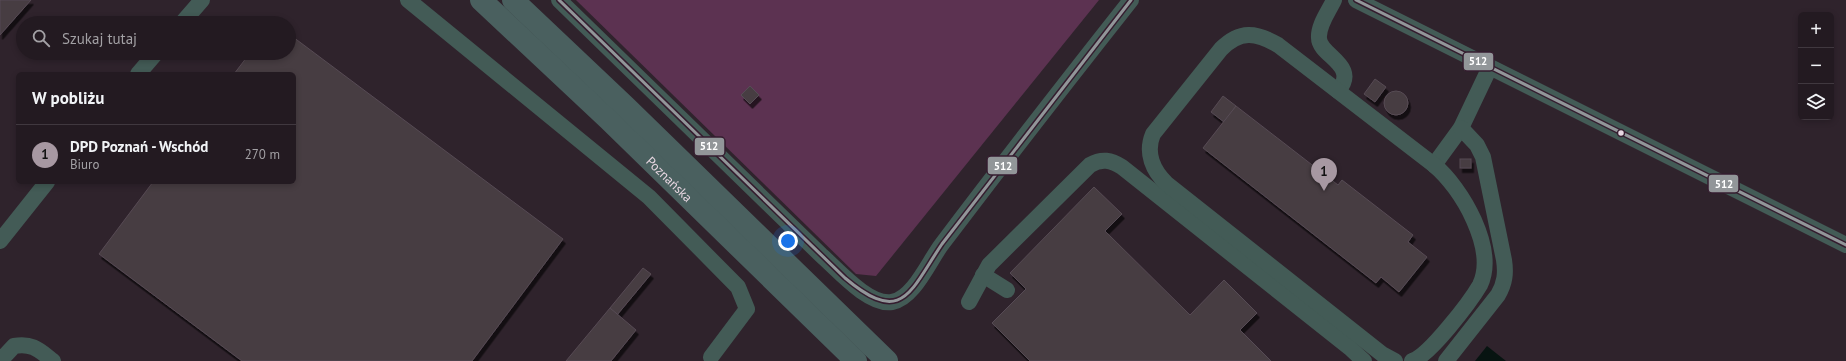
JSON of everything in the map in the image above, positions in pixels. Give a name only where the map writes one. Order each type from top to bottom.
[{"type":"highway","name":"Poznańska","points":[[481,0],[608,119],[856,361]]},
{"type":"highway","name":"Poznańska","points":[[512,0],[625,106],[887,361]]},
{"type":"street","points":[[188,16],[202,0]]},
{"type":"street","points":[[408,0],[649,198],[738,287],[747,309],[711,357]]},
{"type":"street","points":[[560,1],[821,255],[864,293],[886,303],[897,301],[910,292],[941,245],[1131,0]]},
{"type":"street","points":[[1334,0],[1321,28],[1319,38],[1323,47],[1336,60],[1342,70],[1344,81],[1338,91]]},
{"type":"street","points":[[1356,0],[1846,245]]},
{"type":"street","points":[[1394,361],[1382,354],[1167,184],[1154,168],[1150,156],[1151,140],[1158,128],[1221,49],[1234,38],[1251,34],[1270,40],[1434,165],[1448,178],[1478,227],[1482,240],[1484,274],[1477,291],[1434,344],[1422,356],[1412,361]]},
{"type":"street","points":[[140,72],[150,60]]},
{"type":"street","points":[[1434,165],[1461,128],[1490,67]]},
{"type":"street","points":[[1446,361],[1498,295],[1502,288],[1505,275],[1504,260],[1483,156],[1477,145],[1461,128]]},
{"type":"street","points":[[969,302],[983,275],[994,260],[1090,165],[1099,161],[1110,161],[1122,167],[1350,348],[1364,361]]},
{"type":"street","points":[[0,241],[45,184]]},
{"type":"street","points":[[983,275],[1007,290]]},
{"type":"street","points":[[0,361],[14,346],[24,344],[35,347],[53,361]]},
{"type":"shaded area","points":[[576,0],[1099,0],[876,276],[856,274]]},
{"type":"shaded area","points":[[1487,346],[1506,361],[1475,361]]},
{"type":"building","points":[[0,0],[31,0],[16,16],[0,35]]},
{"type":"building","points":[[296,39],[563,239],[472,361],[242,361],[99,254],[152,184],[296,184],[296,72],[236,72],[245,60],[296,60]]},
{"type":"building","points":[[1375,79],[1386,87],[1375,102],[1364,94]]},
{"type":"building","points":[[750,86],[759,95],[750,104],[741,95]]},
{"type":"building","points":[[1396,91],[1405,94],[1408,103],[1405,112],[1396,115],[1387,112],[1384,103],[1387,94]]},
{"type":"building","points":[[1223,96],[1236,106],[1224,122],[1211,112]]},
{"type":"building","points":[[1236,106],[1338,185],[1342,180],[1413,235],[1408,242],[1427,257],[1399,292],[1381,277],[1376,283],[1203,148]]},
{"type":"building","points":[[1460,159],[1471,159],[1471,168],[1460,168]]},
{"type":"building","points":[[1094,187],[1122,214],[1105,231],[1190,315],[1224,280],[1257,313],[1240,330],[1271,361],[1030,361],[992,323],[1026,289],[1010,273]]},
{"type":"building","points":[[643,268],[651,274],[617,315],[610,308]]},
{"type":"building","points":[[610,308],[636,330],[611,361],[566,361]]},
{"type":"transit line","name":"512","points":[[559,0],[845,278],[865,293],[880,300],[893,301],[903,297],[913,288],[942,244],[1131,0]]},
{"type":"transit line","name":"512","points":[[1356,0],[1846,245]]},
{"type":"place","name":"DPD Poznań - Wschód","points":[[1324,191]]}]
